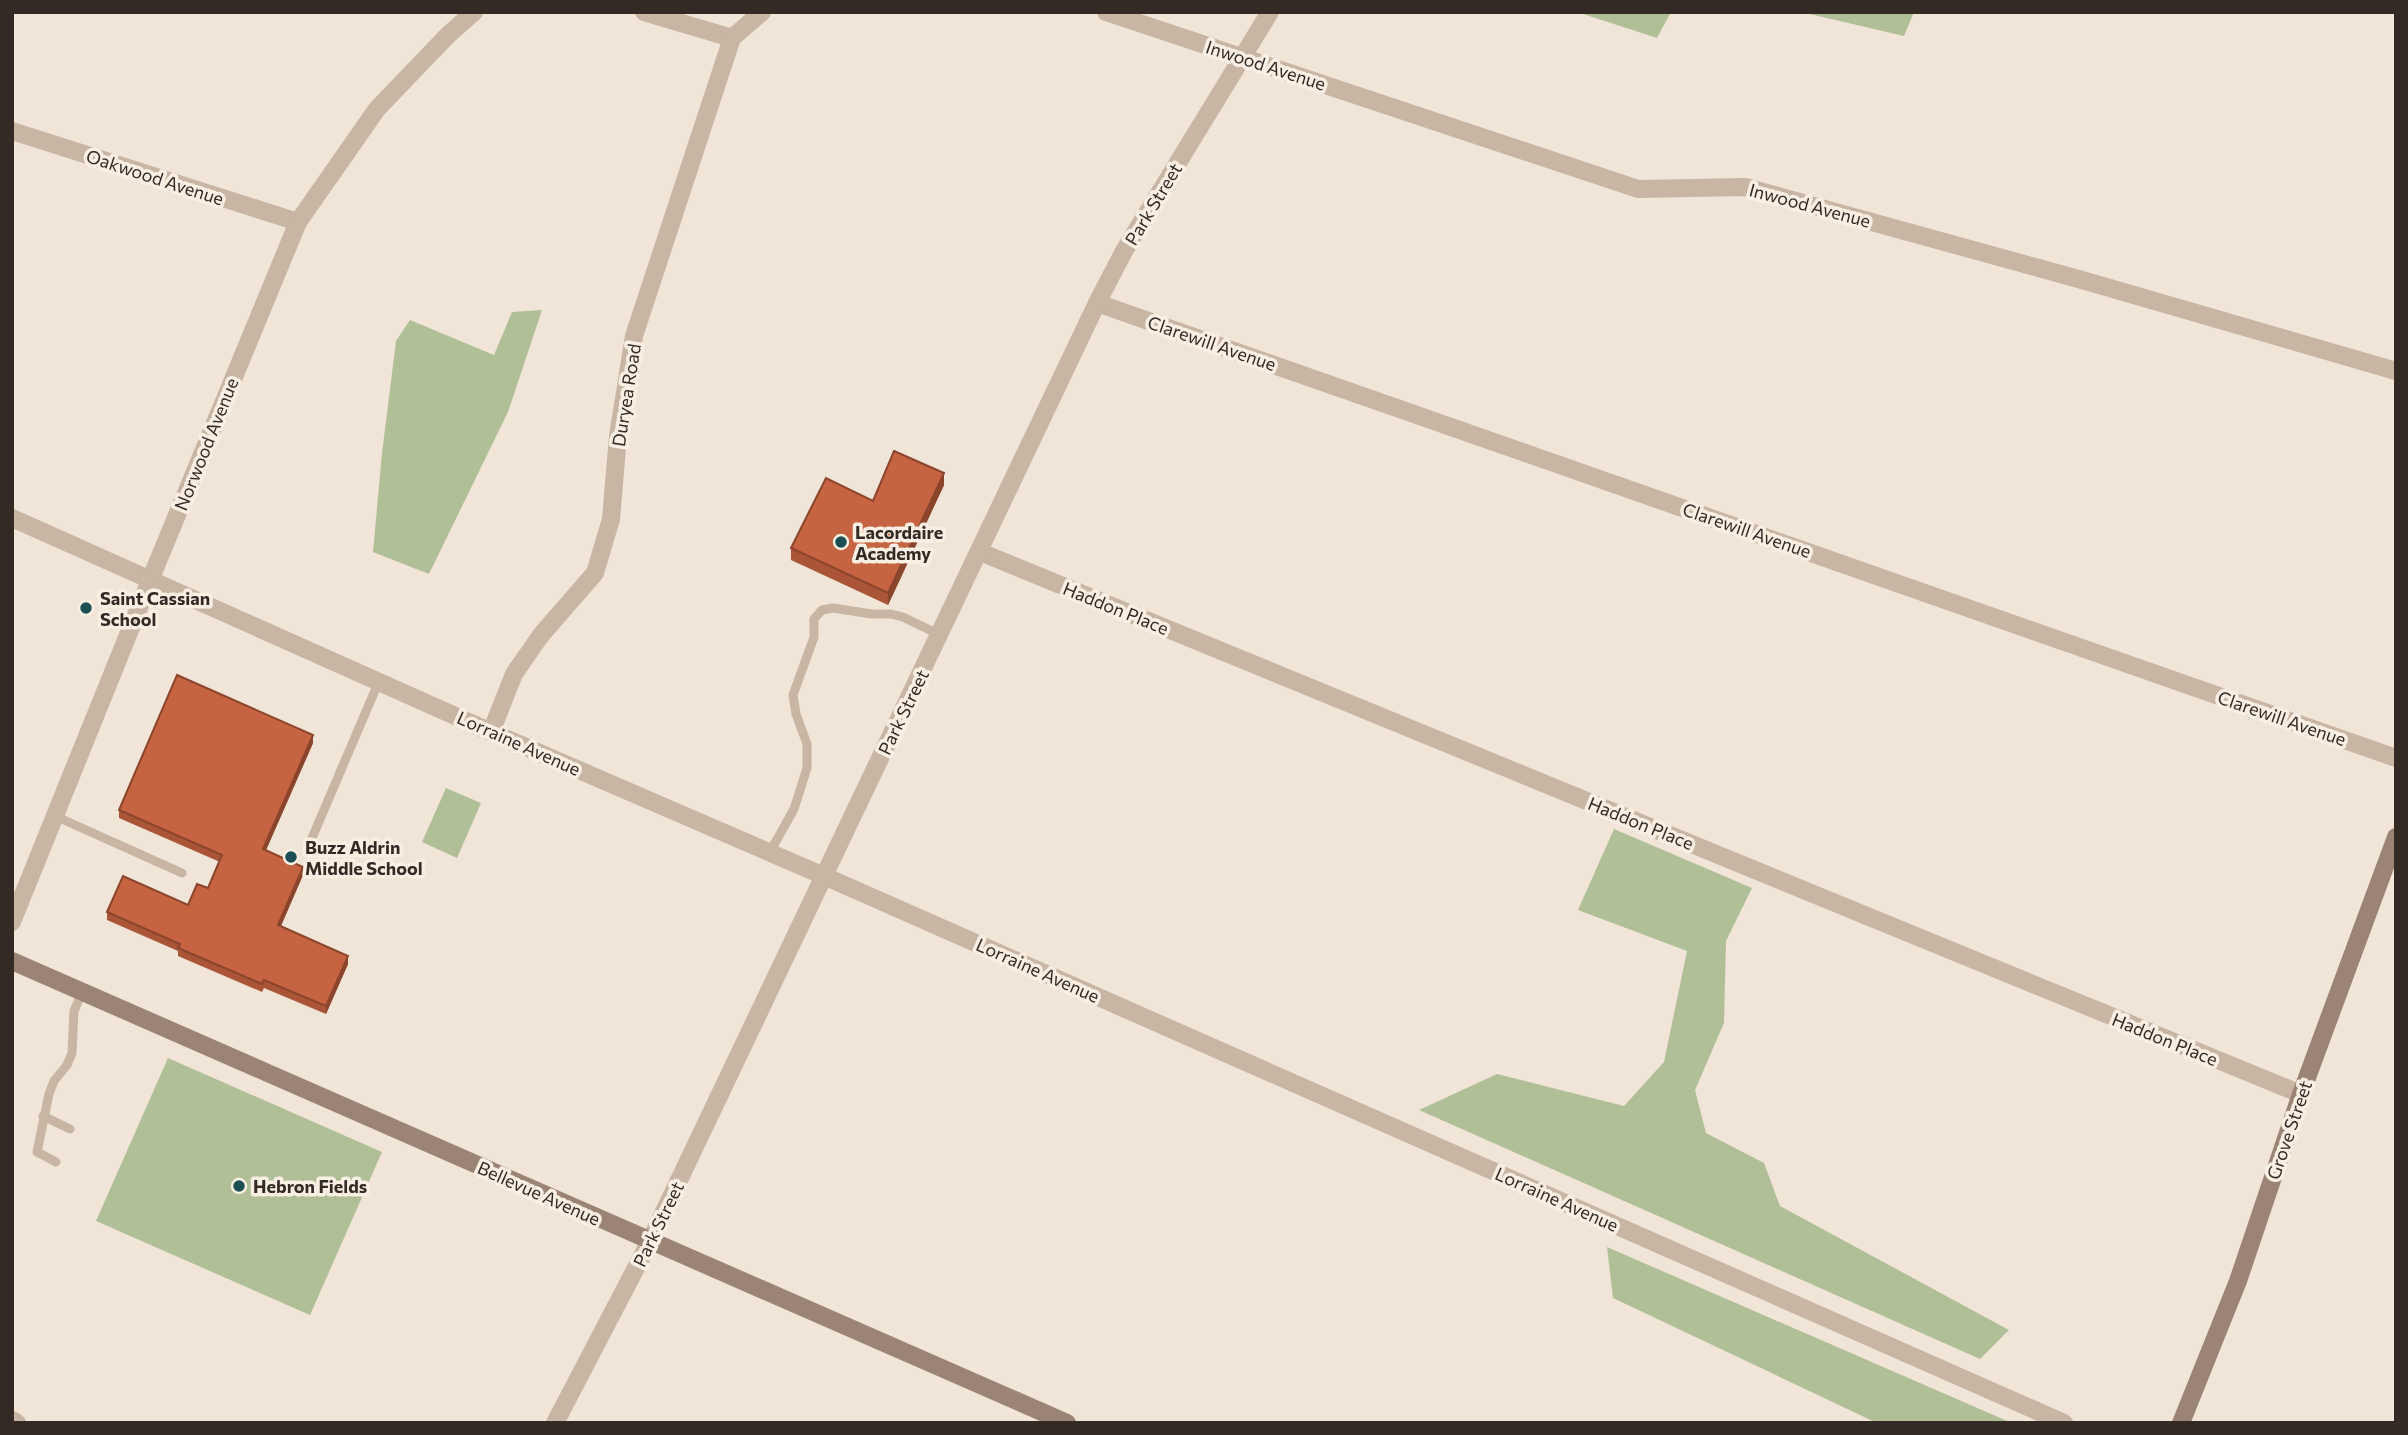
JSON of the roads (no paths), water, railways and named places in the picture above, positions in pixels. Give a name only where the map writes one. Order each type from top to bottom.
[{"type":"street","name":"Norwood Avenue","points":[[12,922],[298,222],[377,109],[474,12]]},
{"type":"street","points":[[644,12],[732,38],[762,12]]},
{"type":"street","name":"Inwood Avenue","points":[[1106,12],[1638,189],[1745,187],[2082,280],[2396,371]]},
{"type":"street","name":"Park Street","points":[[555,1423],[650,1241],[1097,303],[1124,251],[1270,12]]},
{"type":"street","name":"Duryea Road","points":[[491,732],[514,674],[541,635],[596,573],[611,519],[618,436],[634,336],[732,38]]},
{"type":"street","name":"Oakwood Avenue","points":[[12,131],[298,222]]},
{"type":"street","name":"Clarewill Avenue","points":[[1097,303],[2396,758]]},
{"type":"street","name":"Lorraine Avenue","points":[[12,518],[491,732],[770,852],[2064,1423]]},
{"type":"street","name":"Haddon Place","points":[[980,552],[2301,1094]]},
{"type":"street","name":"Grove Street","points":[[2181,1423],[2238,1281],[2301,1094],[2396,837]]},
{"type":"street","name":"Bellevue Avenue","points":[[12,961],[1067,1423]]},
{"type":"street","points":[[12,1420],[17,1423]]},
{"type":"lane","points":[[770,852],[794,809],[807,768],[807,744],[796,714],[793,695],[814,637],[814,619],[822,610],[833,607],[903,617],[940,635]]},
{"type":"lane","points":[[312,838],[379,681]]},
{"type":"lane","points":[[55,816],[182,873]]},
{"type":"lane","points":[[56,1162],[37,1152],[43,1116],[54,1081],[67,1065],[72,1053],[74,1011],[82,992]]},
{"type":"lane","points":[[43,1116],[70,1129]]},
{"type":"place","name":"Lacordaire Academy","points":[[841,542]]},
{"type":"place","name":"Saint Cassian School","points":[[86,608]]},
{"type":"place","name":"Buzz Aldrin Middle School","points":[[291,857]]},
{"type":"place","name":"Hebron Fields","points":[[239,1186]]}]
